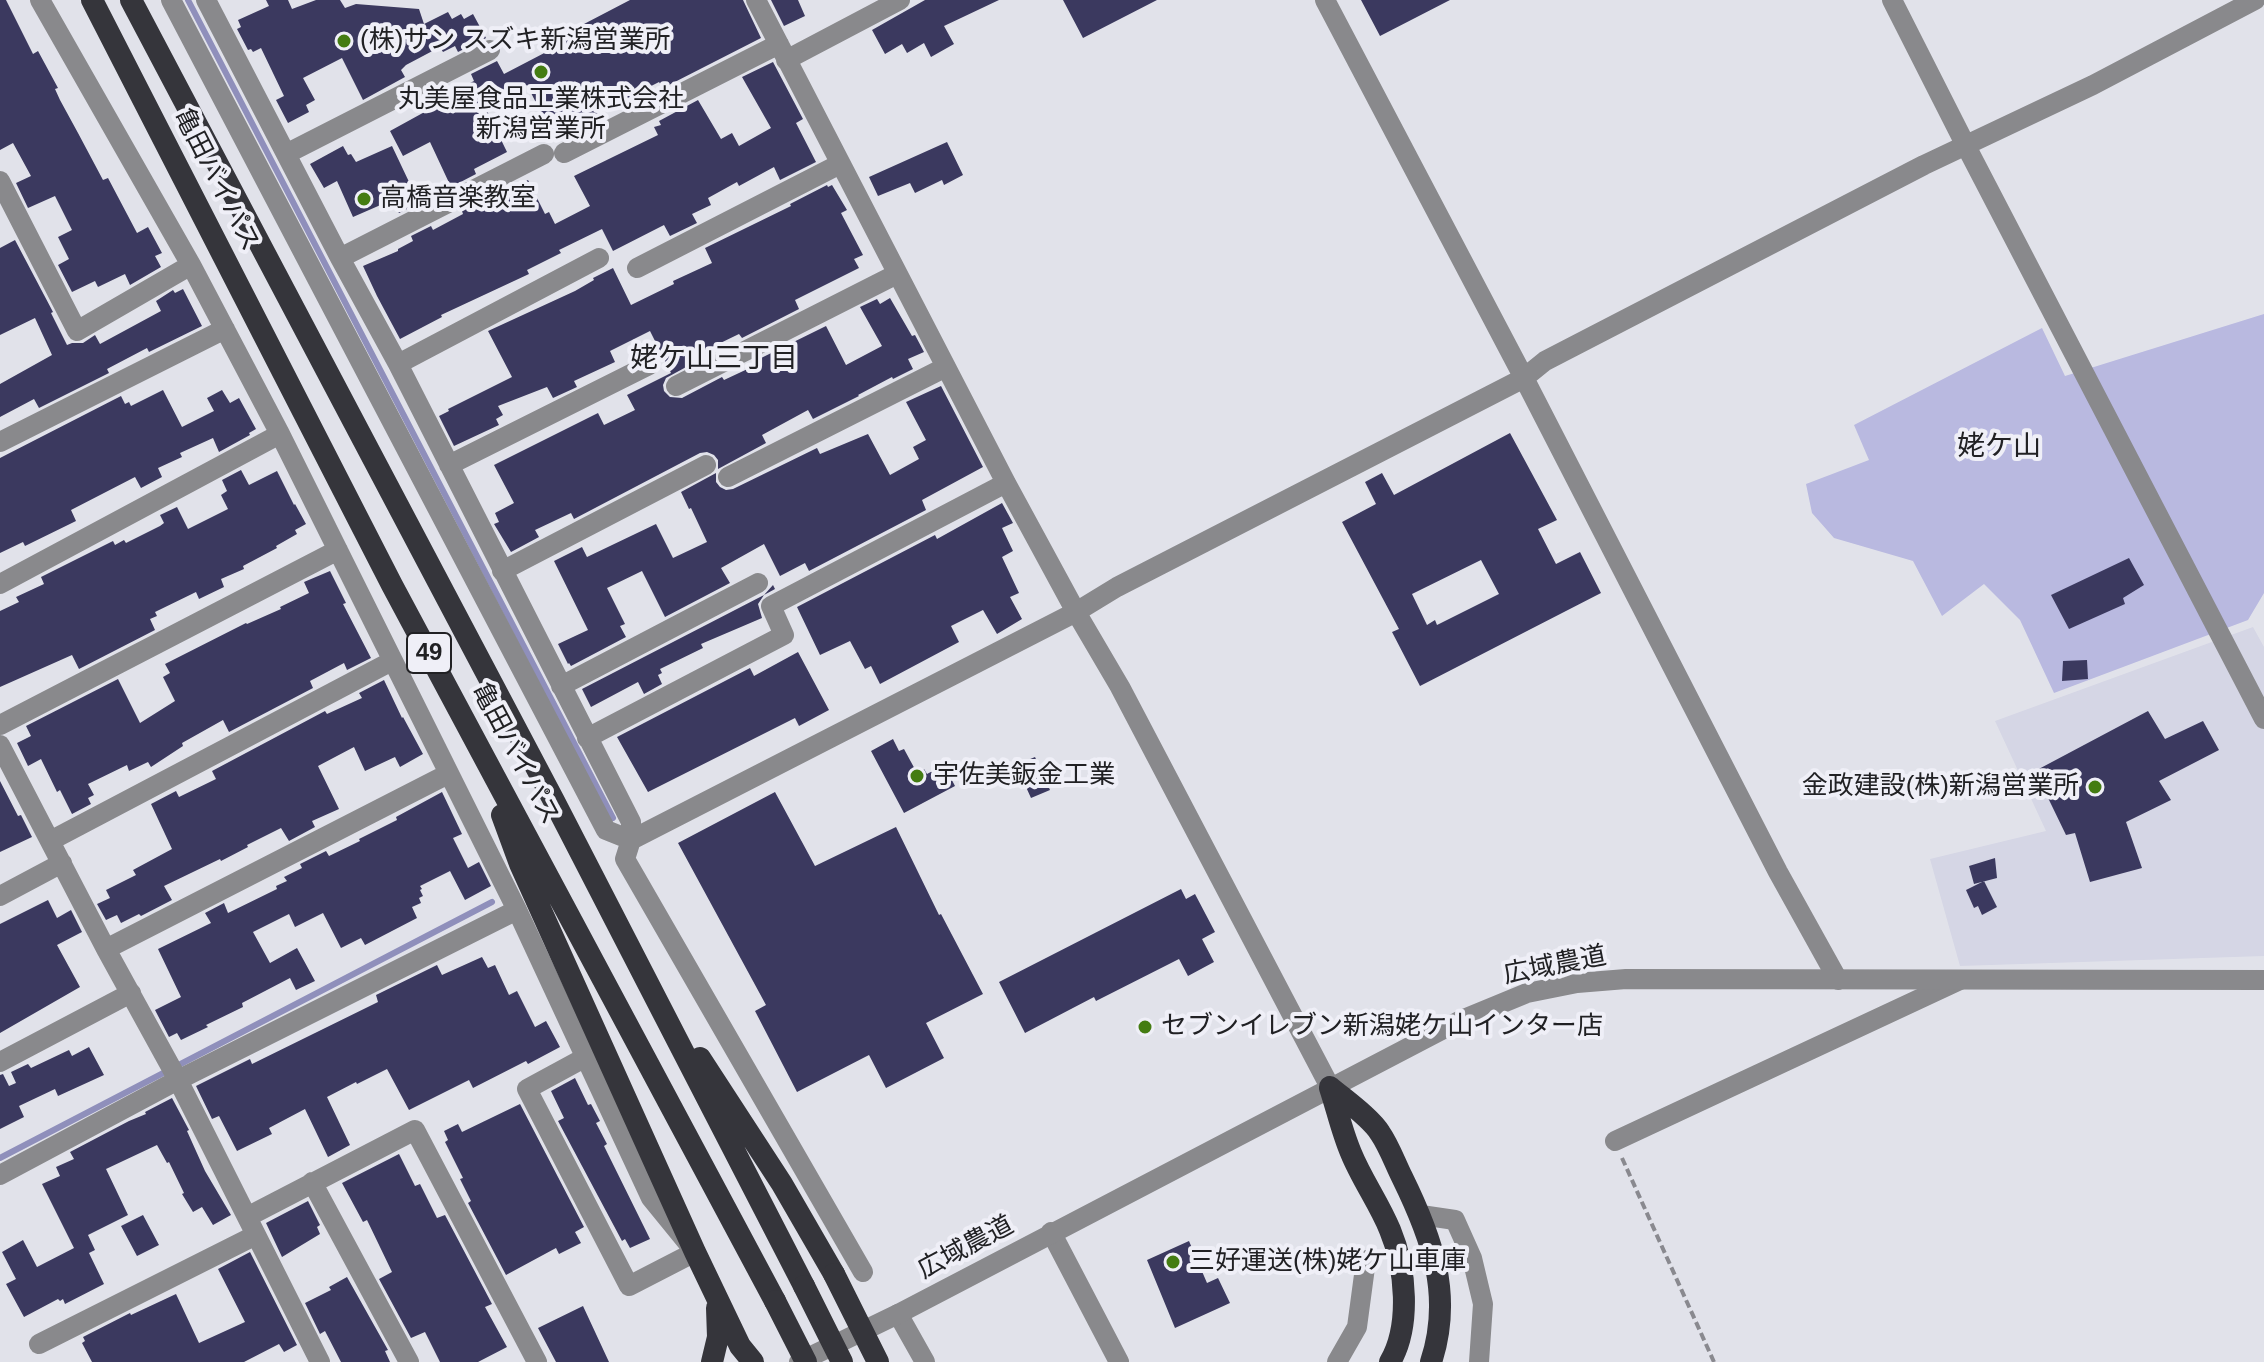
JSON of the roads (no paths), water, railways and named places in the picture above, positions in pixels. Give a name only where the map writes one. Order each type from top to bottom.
[{"type":"highway","name":"亀田バイパス","points":[[92,0],[392,585],[806,1362]]},
{"type":"highway","name":"亀田バイパス","points":[[131,0],[641,967],[842,1362]]},
{"type":"highway","points":[[474,736],[520,864],[695,1252],[740,1346],[753,1362]]},
{"type":"highway","points":[[641,967],[782,1184],[834,1274],[878,1362]]},
{"type":"highway","points":[[1330,1087],[1379,1131],[1421,1215],[1439,1275],[1442,1313],[1438,1343],[1431,1362]]},
{"type":"highway","points":[[1330,1087],[1351,1153],[1390,1230],[1402,1270],[1403,1313],[1396,1351],[1390,1362]]},
{"type":"highway","points":[[712,1362],[718,1337],[717,1297]]},
{"type":"street","points":[[40,0],[191,265],[280,434],[517,910],[586,1057],[651,1198],[695,1252],[629,1286],[527,1089],[586,1057]]},
{"type":"street","points":[[171,0],[606,830],[631,840],[1524,378],[1545,361],[1924,165],[2093,85],[2255,0]]},
{"type":"street","points":[[206,0],[398,364],[631,822],[631,840],[625,859],[863,1272]]},
{"type":"street","points":[[756,0],[1006,483],[1120,687],[1330,1087]]},
{"type":"street","points":[[340,258],[554,154],[900,0]]},
{"type":"street","points":[[1325,0],[1778,872],[1838,980]]},
{"type":"street","points":[[1892,0],[2264,719]]},
{"type":"street","points":[[286,154],[490,50]]},
{"type":"street","points":[[637,268],[840,164]]},
{"type":"street","points":[[0,181],[8,217],[77,331],[191,265]]},
{"type":"street","points":[[398,364],[599,258]]},
{"type":"street","points":[[676,386],[897,274]]},
{"type":"street","points":[[0,442],[225,329]]},
{"type":"street","points":[[449,465],[649,365]]},
{"type":"street","points":[[728,477],[946,367]]},
{"type":"street","points":[[0,584],[280,434]]},
{"type":"street","points":[[502,571],[706,465]]},
{"type":"street","points":[[587,738],[784,635],[771,606],[1006,483]]},
{"type":"street","points":[[0,725],[338,550]]},
{"type":"street","points":[[561,686],[758,583]]},
{"type":"street","points":[[50,841],[392,661]]},
{"type":"street","points":[[1,748],[173,1072],[251,1226],[313,1360]]},
{"type":"street","points":[[106,949],[448,774]]},
{"type":"street","points":[[0,896],[62,863]]},
{"type":"street","points":[[0,1175],[173,1072],[517,910]]},
{"type":"street","name":"広域農道","points":[[799,1362],[898,1314],[1459,1021],[1527,993],[1577,983],[1626,979],[2264,980]]},
{"type":"street","points":[[1615,1141],[1960,980]]},
{"type":"street","points":[[0,1062],[131,993]]},
{"type":"street","points":[[39,1344],[251,1226],[312,1182],[415,1130],[537,1362]]},
{"type":"street","points":[[312,1182],[409,1362]]},
{"type":"street","points":[[1421,1215],[1455,1220],[1472,1258],[1483,1304],[1479,1362]]},
{"type":"street","points":[[1051,1232],[1119,1362]]},
{"type":"street","points":[[1337,1362],[1357,1327],[1366,1260]]},
{"type":"street","points":[[898,1314],[925,1362]]},
{"type":"waterway","points":[[188,0],[613,818]]},
{"type":"waterway","points":[[0,1158],[492,902]]},
{"type":"place","name":"(株)サン スズキ新潟営業所","points":[[344,41]]},
{"type":"place","name":"丸美屋食品工業株式会社 新潟営業所","points":[[541,72]]},
{"type":"place","name":"高橋音楽教室","points":[[364,199]]},
{"type":"place","name":"宇佐美鈑金工業","points":[[917,776]]},
{"type":"place","name":"金政建設(株)新潟営業所","points":[[2095,787]]},
{"type":"place","name":"セブンイレブン新潟姥ケ山インター店","points":[[1145,1027]]},
{"type":"place","name":"三好運送(株)姥ケ山車庫","points":[[1173,1262]]},
{"type":"district","name":"姥ケ山三丁目","points":[[714,359]]},
{"type":"district","name":"姥ケ山","points":[[1999,447]]}]
